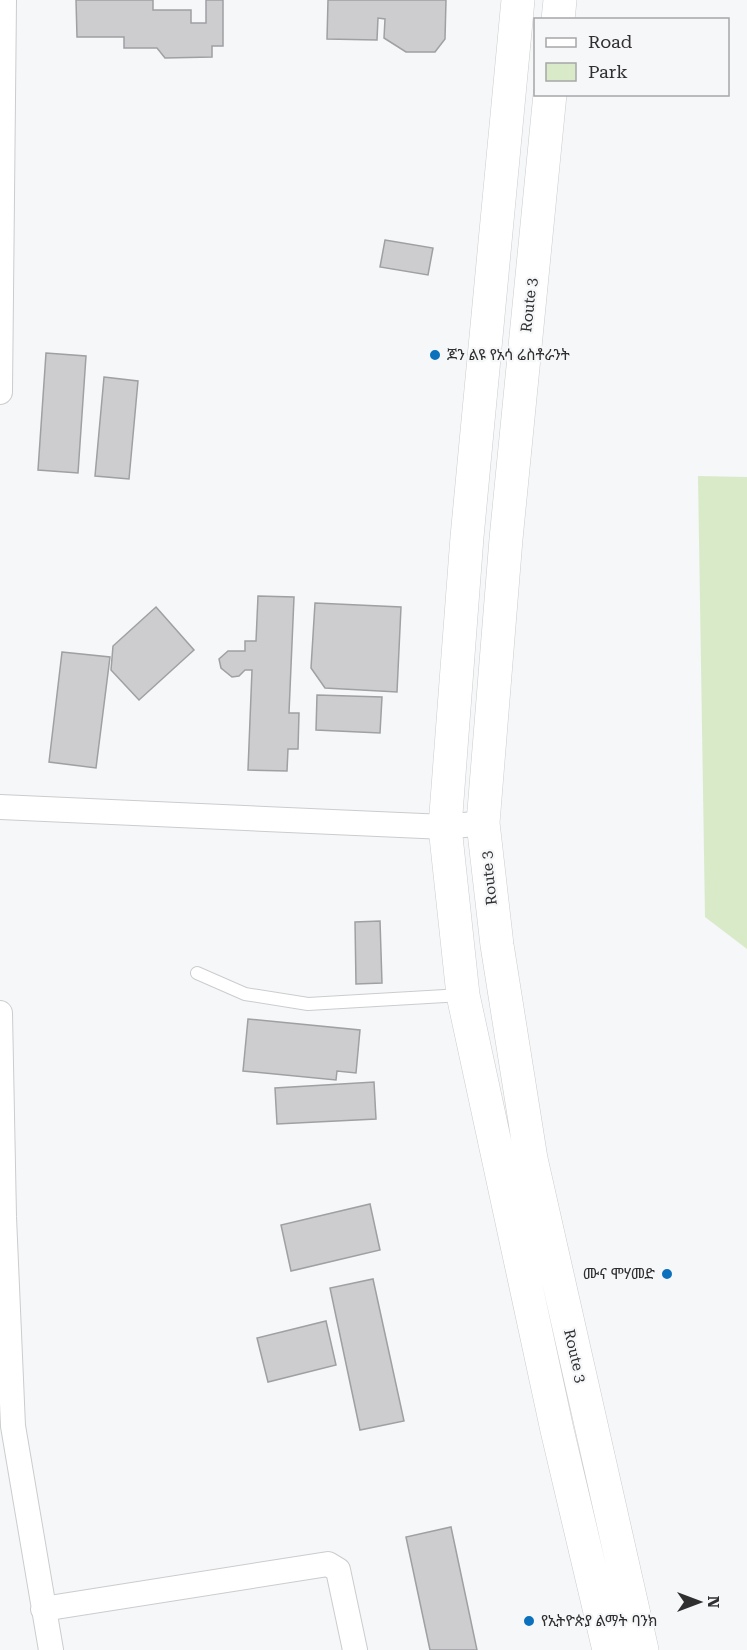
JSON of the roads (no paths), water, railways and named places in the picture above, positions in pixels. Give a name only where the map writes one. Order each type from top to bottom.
[{"type":"main road","points":[[518,0],[467,537],[445,827],[463,995],[557,1430],[609,1650]]},
{"type":"main road","points":[[558,18],[560,0]]},
{"type":"main road","name":"Route 3","points":[[550,96],[506,539],[483,823],[496,945],[531,1159],[642,1650]]},
{"type":"main road","points":[[504,140],[545,141]]},
{"type":"main road","points":[[467,537],[506,539]]},
{"type":"street","points":[[0,392],[4,0]]},
{"type":"street","points":[[0,807],[445,827],[483,823]]},
{"type":"street","points":[[0,1014],[4,1217],[13,1426],[51,1650]]},
{"type":"street","points":[[43,1609],[328,1564],[338,1570],[356,1650]]},
{"type":"lane","points":[[197,973],[245,994],[308,1004],[463,995]]},
{"type":"place","name":"ጆን ልዩ የአሳ ሬስቶራንት","points":[[435,355]]},
{"type":"place","name":"ሙና ሞሃመድ","points":[[667,1274]]},
{"type":"place","name":"የኢትዮጵያ ልማት ባንክ","points":[[529,1621]]}]
